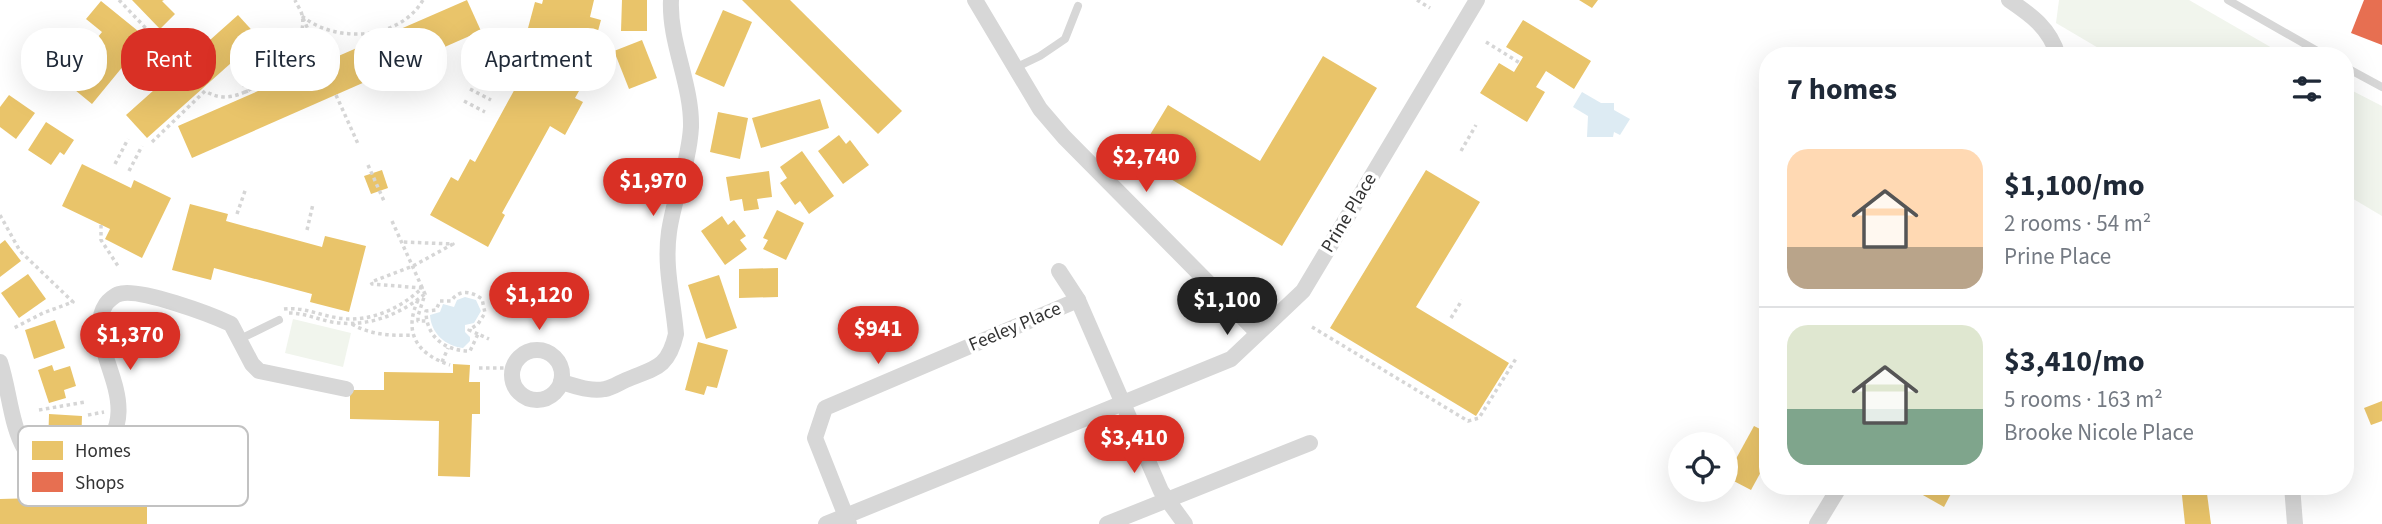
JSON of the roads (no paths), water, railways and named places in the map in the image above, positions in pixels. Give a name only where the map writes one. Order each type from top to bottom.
[{"type":"street","points":[[561,382],[587,390],[607,389],[653,370],[668,357],[673,345],[676,334],[666,260],[669,231],[691,128],[688,91],[676,40],[671,0]]},
{"type":"street","points":[[975,0],[1040,109],[1064,137],[1258,334]]},
{"type":"street","name":"Prine Place","points":[[826,524],[847,520],[1231,359],[1303,291],[1477,0]]},
{"type":"street","points":[[2008,0],[2036,19],[2050,35],[2055,47]]},
{"type":"street","points":[[1059,271],[1078,300],[1161,491],[1185,524]]},
{"type":"street","points":[[117,426],[118,408],[100,324],[106,303],[118,294],[153,296],[231,324],[252,364],[259,371],[346,389]]},
{"type":"street","name":"Feeley Place","points":[[847,520],[815,438],[825,408],[1078,300]]},
{"type":"street","points":[[542,351],[550,354],[561,366],[561,382],[558,389],[545,399],[528,398],[516,387],[513,380],[514,368],[526,352],[542,351]]},
{"type":"street","points":[[0,362],[18,434]]},
{"type":"street","points":[[1107,524],[1310,443]]},
{"type":"street","points":[[1817,524],[1835,495]]},
{"type":"street","points":[[2293,495],[2295,524]]},
{"type":"lane","points":[[2228,0],[2310,47]]},
{"type":"lane","points":[[1017,67],[1065,39],[1078,6]]},
{"type":"lane","points":[[2354,72],[2382,87]]},
{"type":"lane","points":[[240,340],[279,320]]}]
